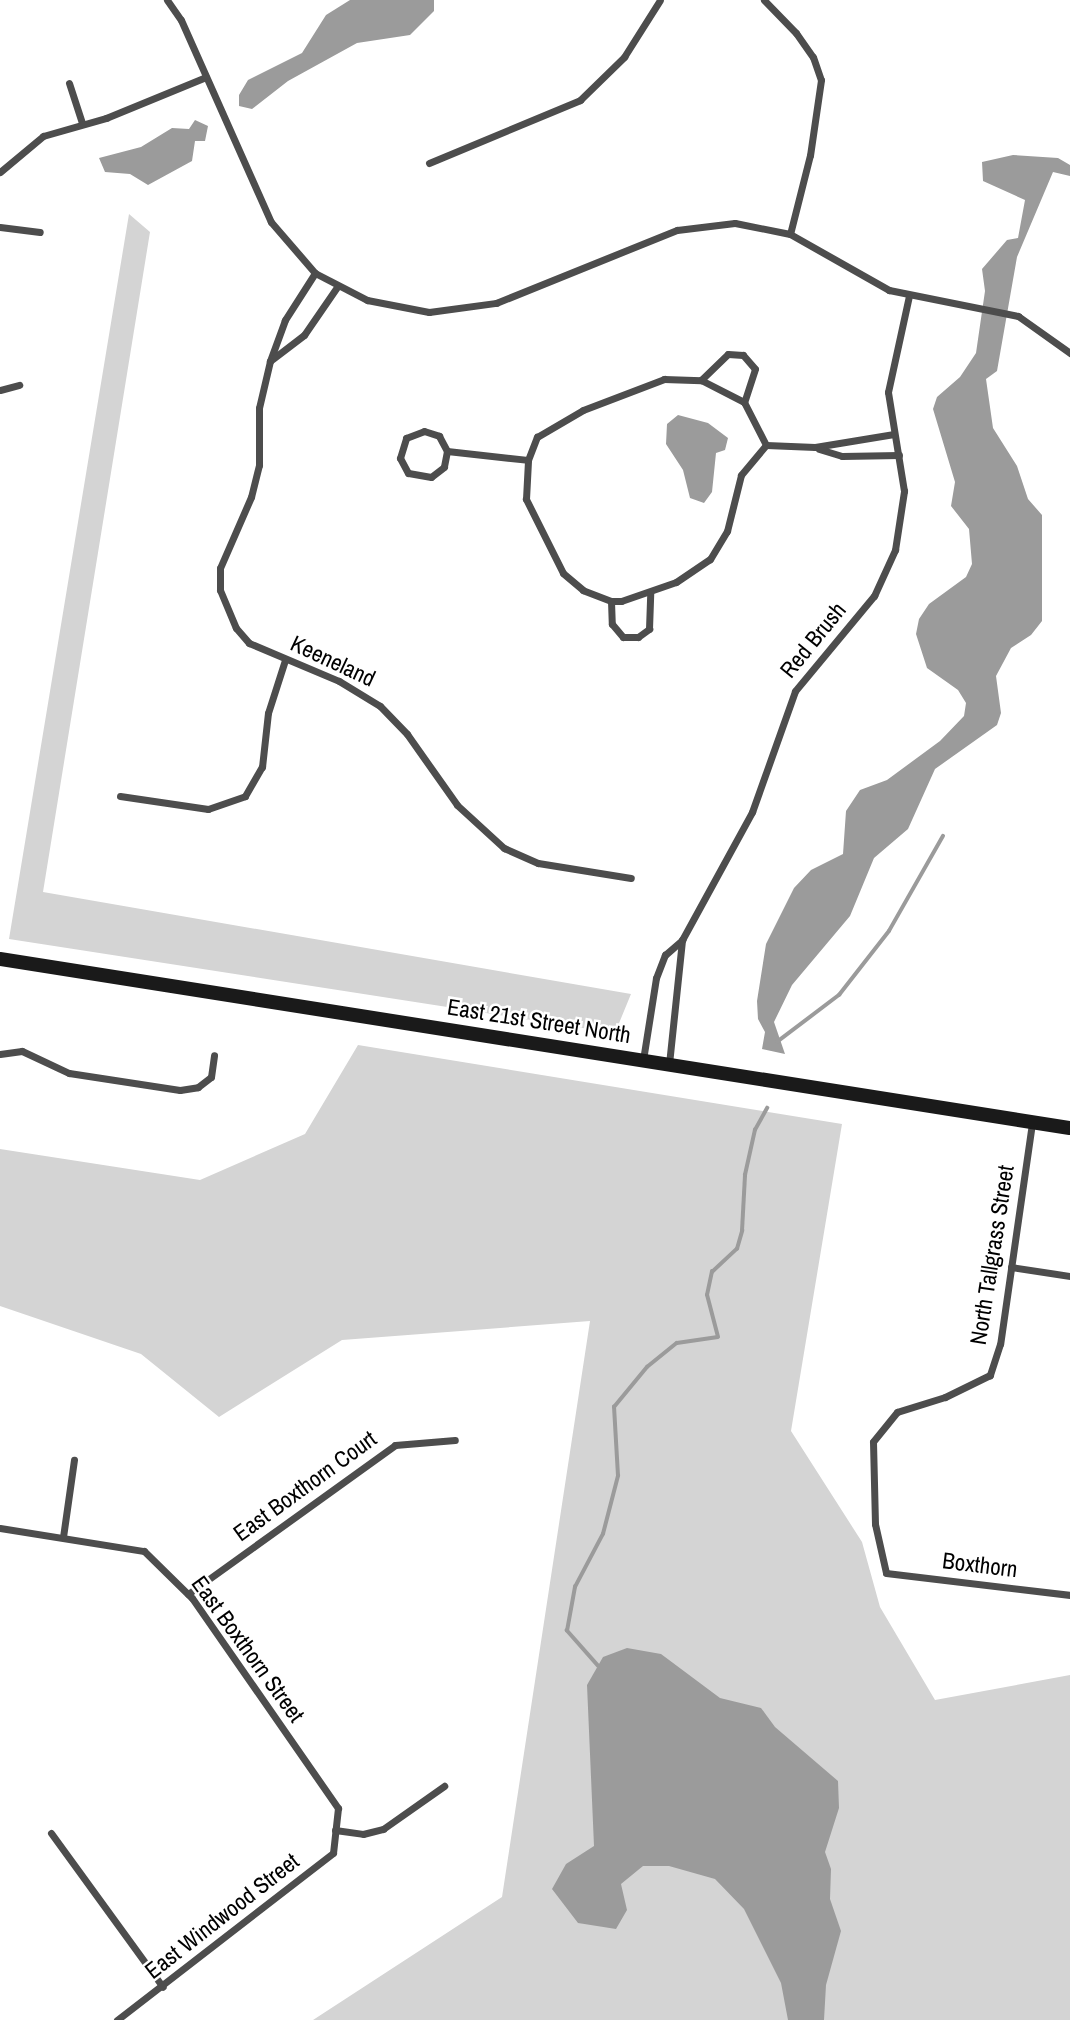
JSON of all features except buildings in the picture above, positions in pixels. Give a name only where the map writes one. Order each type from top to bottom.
[{"type":"main road","name":"East 21st Street North","points":[[0,959],[1070,1128]]},
{"type":"street","points":[[167,0],[206,77],[271,222],[315,273],[337,287],[397,309],[464,309],[496,303],[677,230],[735,223],[790,234],[859,275],[909,296],[1018,316],[1070,353]]},
{"type":"street","points":[[429,163],[580,100],[624,57],[660,0]]},
{"type":"street","points":[[764,0],[802,41],[821,80],[810,155],[790,234]]},
{"type":"street","points":[[1,167],[43,135],[206,77]]},
{"type":"street","points":[[69,83],[82,123]]},
{"type":"street","points":[[0,227],[40,232]]},
{"type":"street","name":"Keeneland","points":[[315,273],[285,320],[270,361],[259,408],[259,465],[251,497],[220,568],[220,590],[236,628],[249,643],[339,681],[380,706],[407,734],[457,804],[503,848],[538,863],[631,878]]},
{"type":"street","points":[[270,361],[304,335],[337,287]]},
{"type":"street","name":"Red Brush","points":[[643,1060],[656,978],[665,955],[682,940],[752,812],[795,691],[874,596],[885,575],[902,521],[899,455],[888,392],[909,296]]},
{"type":"street","points":[[701,380],[728,354],[743,355],[755,369],[744,402]]},
{"type":"street","points":[[664,379],[701,380],[744,402],[766,445],[741,475],[727,531],[710,559],[650,593],[611,601],[583,590],[563,573],[551,555],[526,499],[528,460],[537,437],[583,410],[664,379]]},
{"type":"street","points":[[0,390],[19,385]]},
{"type":"street","points":[[424,430],[439,436],[447,451],[444,467],[431,477],[408,473],[400,458],[406,438],[424,430]]},
{"type":"street","points":[[766,445],[815,447],[894,434]]},
{"type":"street","points":[[815,447],[842,456],[899,455]]},
{"type":"street","points":[[447,451],[528,460]]},
{"type":"street","points":[[611,601],[612,624],[623,637],[638,637],[649,629],[650,593]]},
{"type":"street","points":[[120,796],[208,809],[245,796],[262,767],[268,713],[285,660]]},
{"type":"street","name":"Red Brush","points":[[669,1064],[682,940]]},
{"type":"street","points":[[0,1054],[22,1051],[69,1073],[180,1090],[198,1087],[211,1077],[214,1055]]},
{"type":"street","name":"North Tallgrass Street","points":[[886,1573],[875,1524],[873,1442],[897,1412],[945,1397],[990,1375],[1000,1344],[1032,1122]]},
{"type":"street","points":[[1011,1268],[1070,1276]]},
{"type":"street","name":"East Boxthorn Court","points":[[188,1594],[395,1445],[455,1440]]},
{"type":"street","points":[[63,1537],[74,1460]]},
{"type":"street","name":"East Boxthorn Street","points":[[0,1528],[144,1551],[188,1594],[338,1808],[335,1830]]},
{"type":"street","name":"Boxthorn","points":[[886,1573],[1070,1595]]},
{"type":"street","points":[[335,1830],[363,1834],[383,1829],[444,1786]]},
{"type":"street","name":"East Windwood Street","points":[[117,2020],[163,1987],[332,1853],[335,1830]]},
{"type":"street","points":[[51,1833],[163,1987]]},
{"type":"shaded area","points":[[350,0],[434,0],[434,11],[410,35],[357,43],[288,81],[252,109],[239,106],[239,95],[248,80],[302,53],[326,15]]},
{"type":"shaded area","points":[[195,120],[208,126],[205,141],[195,141],[192,161],[148,185],[130,174],[105,172],[99,158],[141,147],[172,128],[189,129]]},
{"type":"shaded area","points":[[1013,155],[1058,158],[1070,165],[1070,176],[1053,172],[1017,257],[997,371],[986,379],[993,428],[1017,466],[1028,499],[1042,515],[1042,621],[1031,635],[1011,648],[996,676],[1001,713],[997,725],[935,769],[908,829],[874,858],[850,916],[792,985],[774,1022],[785,1054],[762,1049],[765,1032],[758,1019],[757,1001],[766,944],[794,888],[811,870],[843,854],[846,811],[860,790],[887,780],[940,741],[964,716],[966,703],[958,690],[927,668],[916,634],[919,619],[929,604],[966,577],[972,564],[969,529],[951,506],[955,482],[933,409],[937,397],[960,377],[976,353],[985,291],[982,269],[1007,240],[1018,238],[1025,200],[983,181],[982,162]]},
{"type":"shaded area","points":[[129,214],[150,232],[43,892],[631,994],[615,1033],[9,939]]},
{"type":"shaded area","points":[[678,415],[708,423],[728,438],[725,450],[716,453],[712,492],[704,503],[690,498],[683,470],[666,444],[667,424]]},
{"type":"shaded area","points":[[358,1045],[842,1124],[791,1431],[862,1542],[880,1607],[935,1700],[1070,1675],[1070,2020],[313,2020],[502,1897],[590,1321],[342,1340],[219,1417],[141,1354],[0,1306],[0,1149],[200,1180],[305,1134]]},
{"type":"shaded area","points":[[627,1648],[661,1654],[720,1698],[761,1708],[775,1727],[838,1781],[839,1808],[825,1852],[831,1869],[830,1899],[841,1931],[826,1985],[824,2020],[788,2020],[781,1983],[744,1909],[715,1879],[669,1866],[643,1866],[621,1884],[627,1910],[616,1929],[578,1923],[552,1889],[566,1864],[594,1846],[587,1685],[603,1657]]},
{"type":"waterway","points":[[777,1042],[839,995],[889,931],[943,836]]},
{"type":"waterway","points":[[598,1666],[567,1631],[575,1587],[603,1534],[618,1476],[614,1407],[647,1367],[677,1343],[718,1337],[707,1295],[712,1272],[737,1249],[742,1231],[745,1175],[755,1130],[767,1108]]}]
